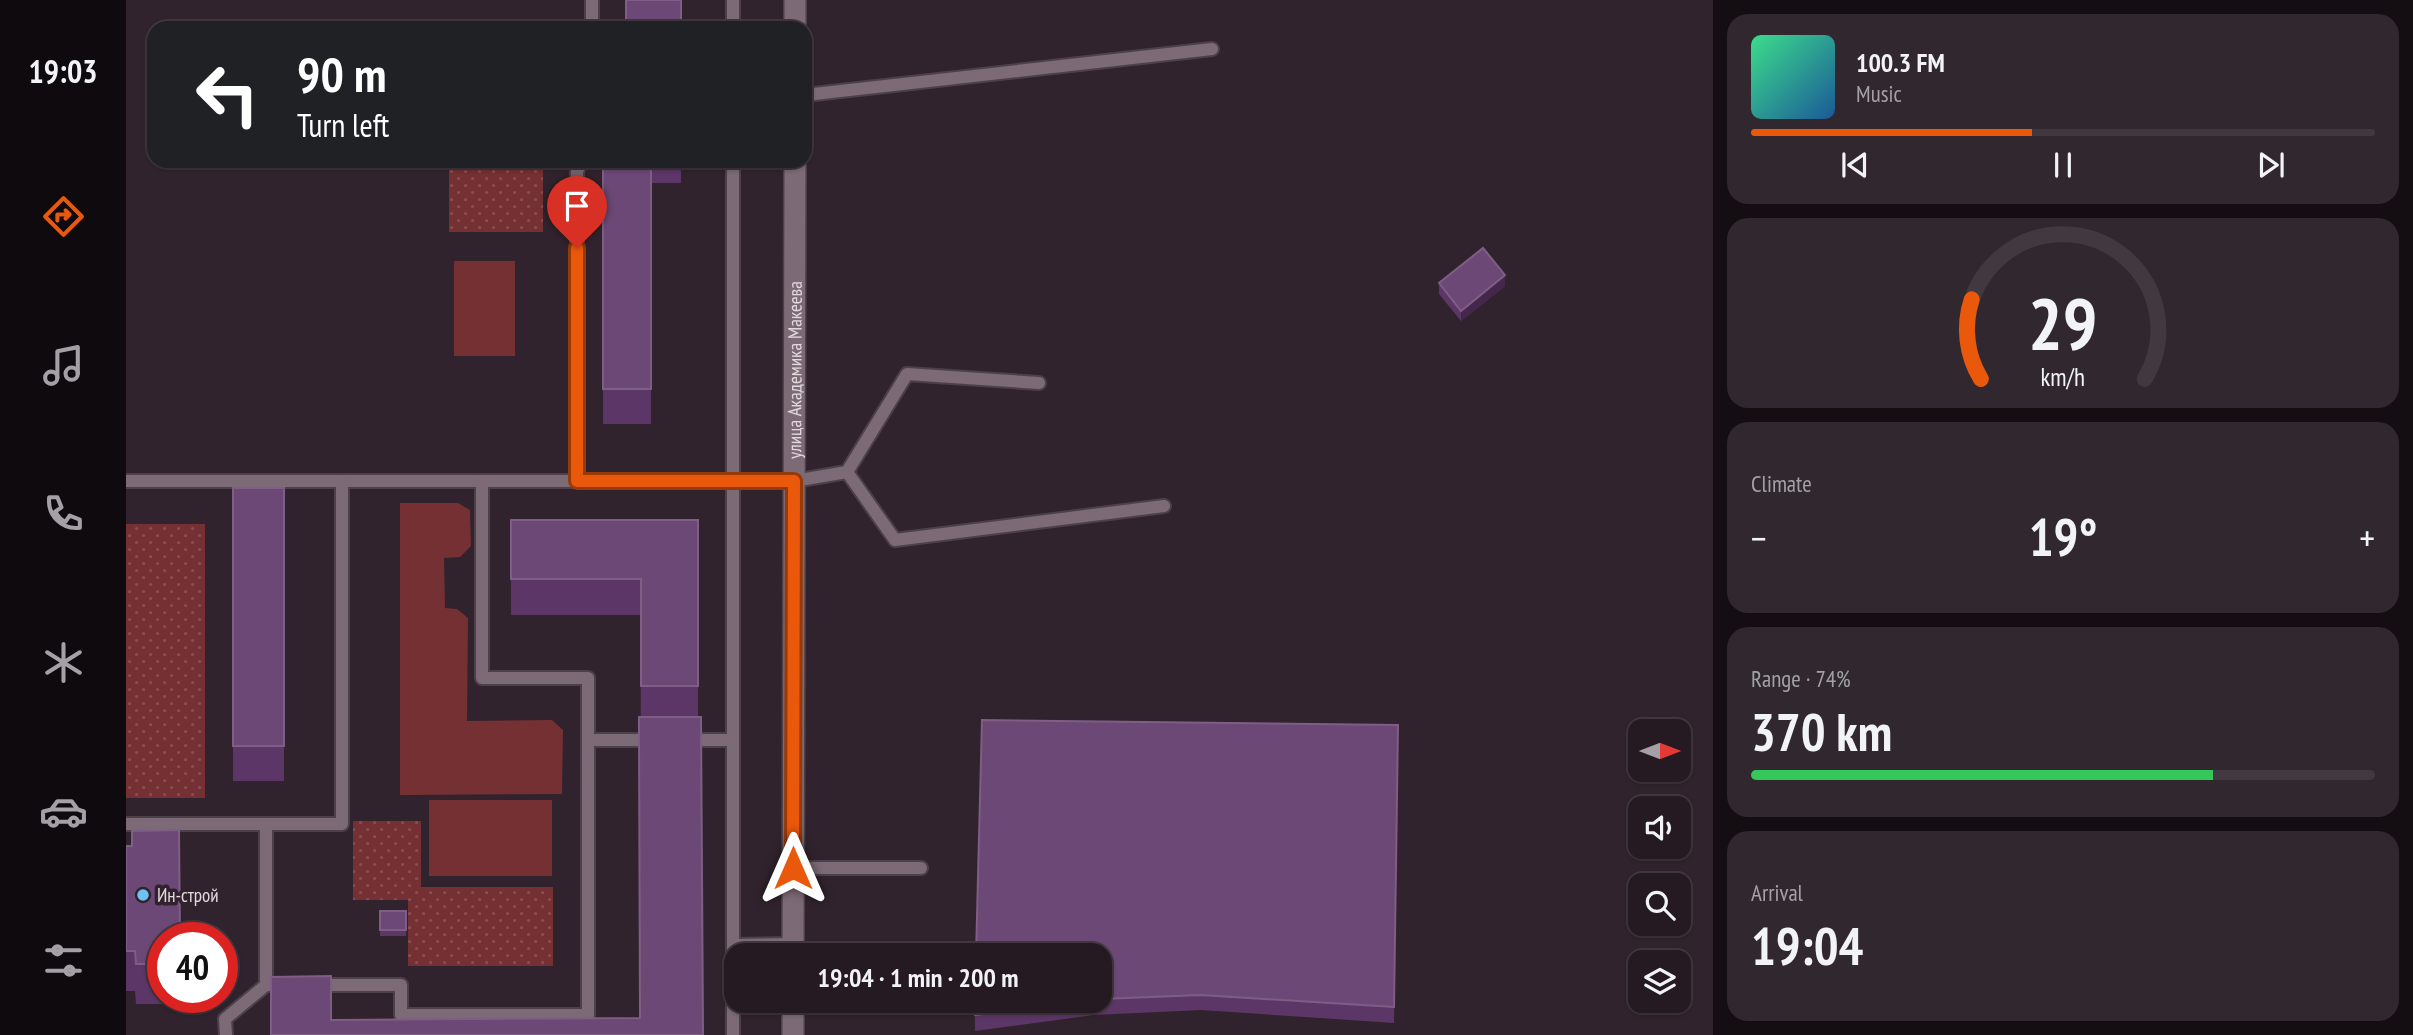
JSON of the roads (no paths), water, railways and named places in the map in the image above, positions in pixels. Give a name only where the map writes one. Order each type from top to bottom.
[{"type":"street","points":[[795,0],[795,21]]},
{"type":"street","name":"улица Академика Макеева","points":[[793,943],[795,168]]},
{"type":"street","points":[[793,1013],[793,1035]]},
{"type":"lane","points":[[592,0],[592,21]]},
{"type":"lane","points":[[733,0],[733,21]]},
{"type":"lane","points":[[812,94],[1212,49]]},
{"type":"lane","points":[[577,481],[578,168]]},
{"type":"lane","points":[[733,168],[733,943]]},
{"type":"lane","points":[[126,481],[794,481],[846,472],[907,374],[1039,383]]},
{"type":"lane","points":[[846,472],[895,540],[1164,506]]},
{"type":"lane","points":[[126,824],[342,824],[342,481]]},
{"type":"lane","points":[[226,1035],[225,1018],[266,985],[401,985],[401,1015],[588,1015],[588,678],[481,678],[481,481]]},
{"type":"lane","points":[[588,740],[733,740]]},
{"type":"lane","points":[[266,824],[266,985]]},
{"type":"lane","points":[[793,868],[921,868]]},
{"type":"lane","points":[[733,1013],[733,1035]]},
{"type":"place","name":"Ин-строй","points":[[143,895]]}]
